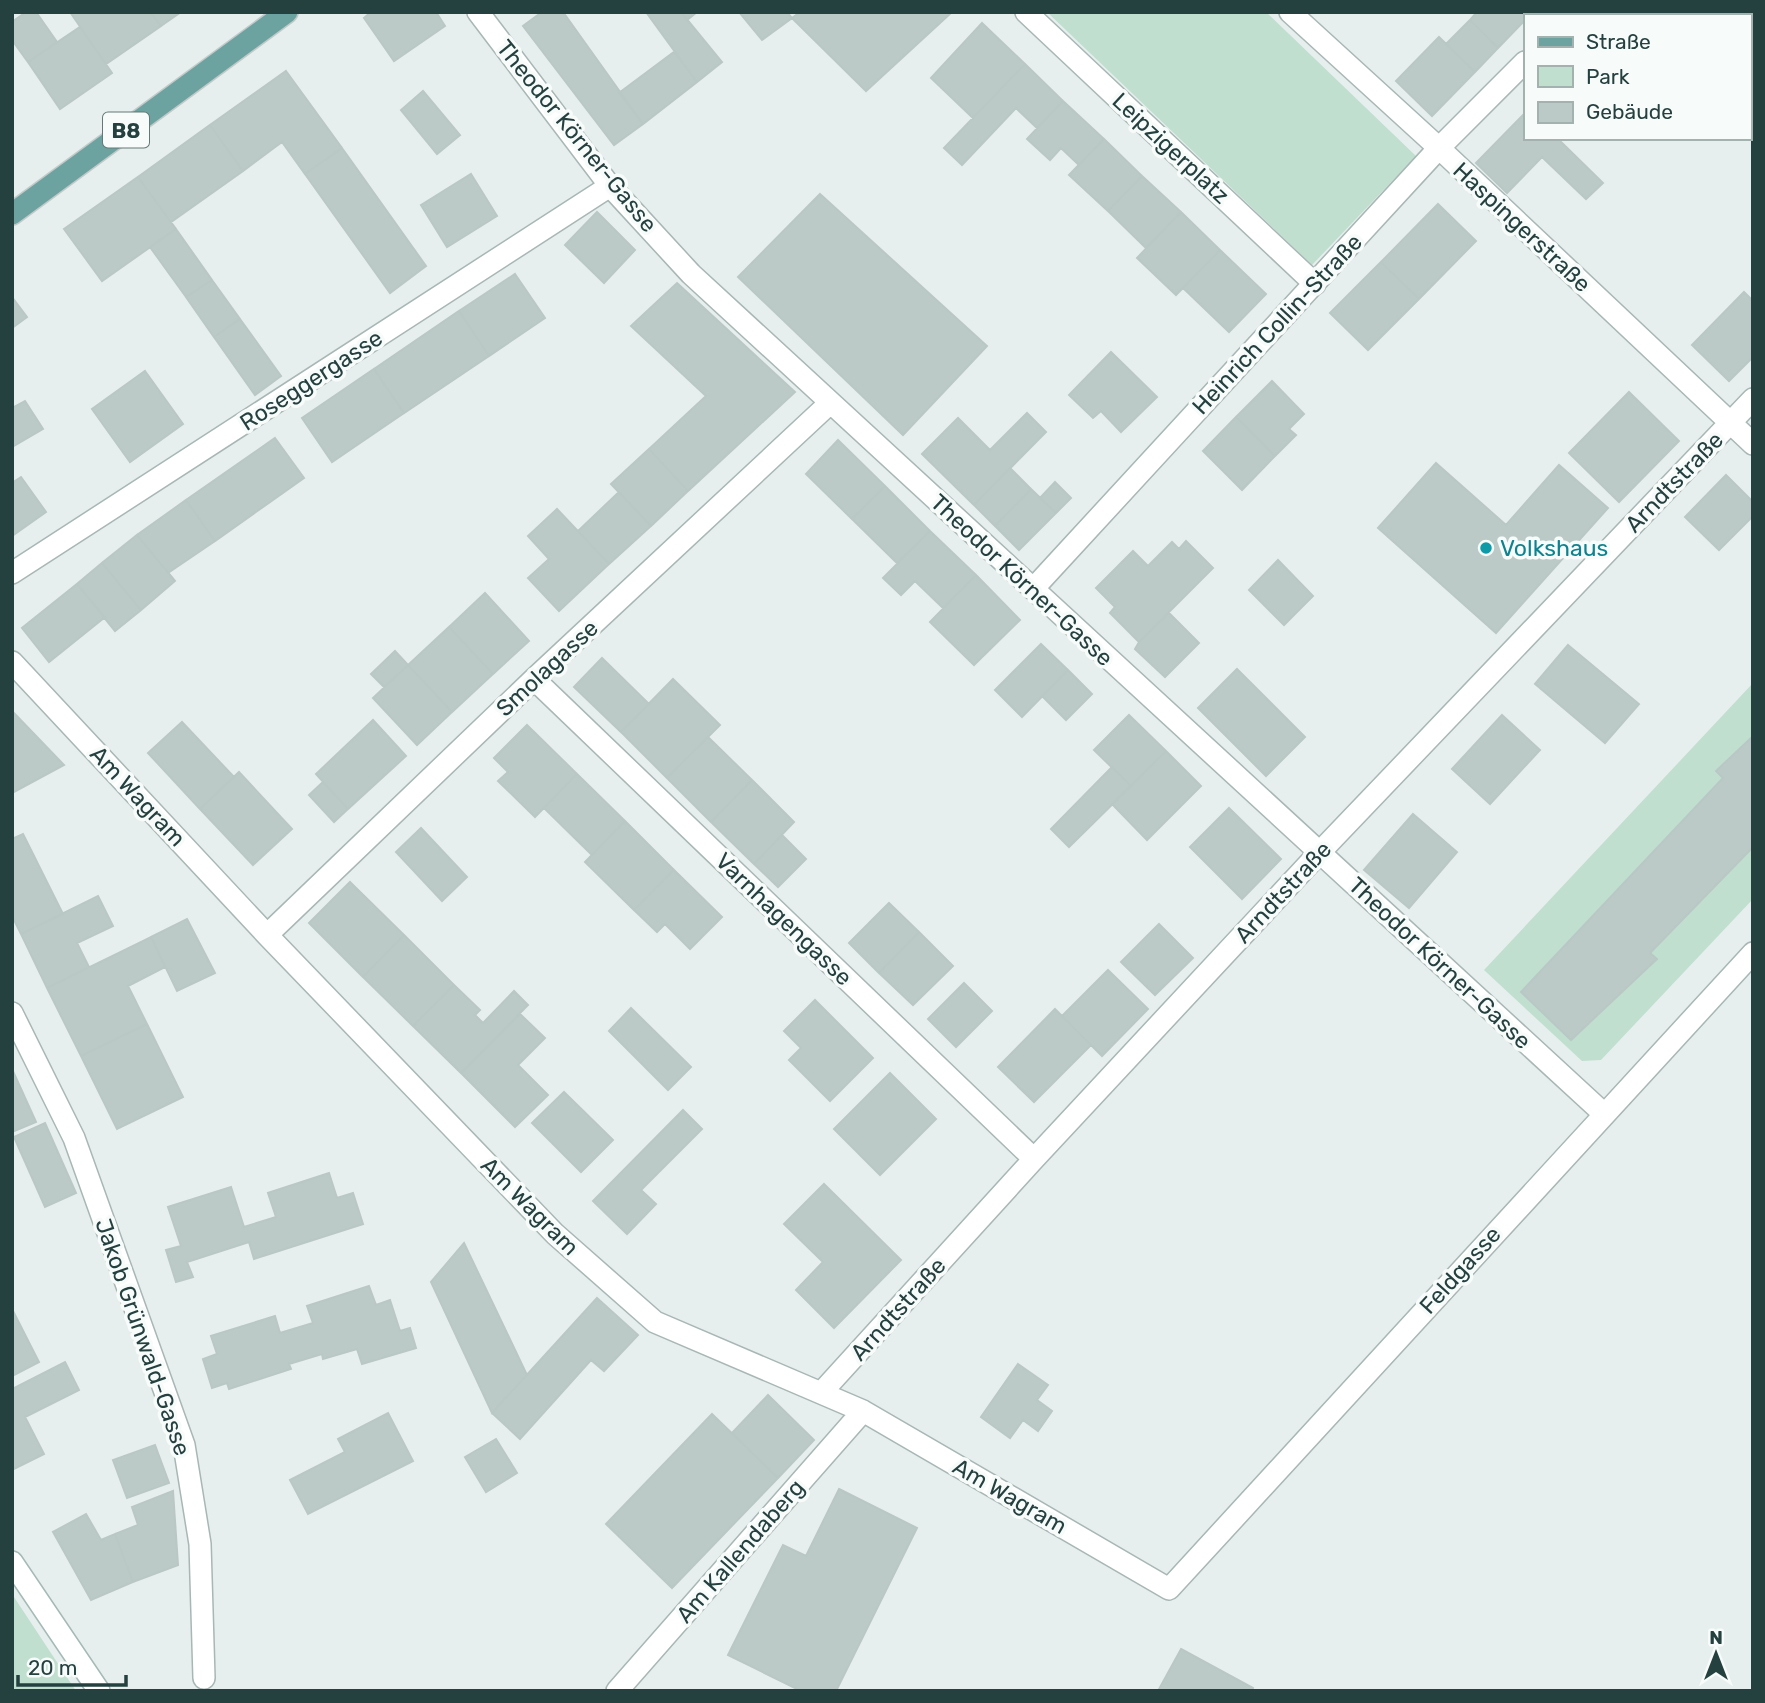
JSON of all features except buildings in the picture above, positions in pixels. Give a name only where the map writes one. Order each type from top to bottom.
[{"type":"main road","name":"B8","points":[[12,214],[287,12]]},
{"type":"street","name":"Theodor Körner-Gasse","points":[[478,12],[610,186],[691,274],[1604,1113]]},
{"type":"street","name":"Leipzigerplatz","points":[[1026,12],[1315,284]]},
{"type":"street","name":"Haspingerstraße","points":[[1290,12],[1439,148],[1753,444]]},
{"type":"street","name":"Heinrich Collin-Straße","points":[[1033,589],[1439,148],[1524,63]]},
{"type":"street","name":"Roseggergasse","points":[[12,573],[610,186]]},
{"type":"street","name":"Arndtstraße","points":[[821,1393],[1320,852],[1753,399]]},
{"type":"street","name":"Smolagasse","points":[[267,935],[534,679],[830,403]]},
{"type":"street","name":"Am Wagram","points":[[12,662],[267,935],[555,1234],[655,1322],[863,1411],[1169,1589]]},
{"type":"street","name":"Varnhagengasse","points":[[534,679],[1034,1159]]},
{"type":"street","name":"Feldgasse","points":[[1169,1589],[1753,953]]},
{"type":"street","name":"Jakob Grünwald-Gasse","points":[[12,1013],[74,1139],[184,1445],[200,1544],[204,1678]]},
{"type":"street","name":"Am Kallendaberg","points":[[617,1691],[863,1411]]},
{"type":"street","points":[[12,1562],[99,1691]]},
{"type":"green space","points":[[1047,12],[1266,12],[1416,156],[1312,265]]},
{"type":"green space","points":[[1753,683],[1753,899],[1601,1060],[1582,1061],[1484,970]]},
{"type":"green space","points":[[12,1594],[76,1691],[12,1691]]},
{"type":"place","name":"Volkshaus","points":[[1486,548]]}]
